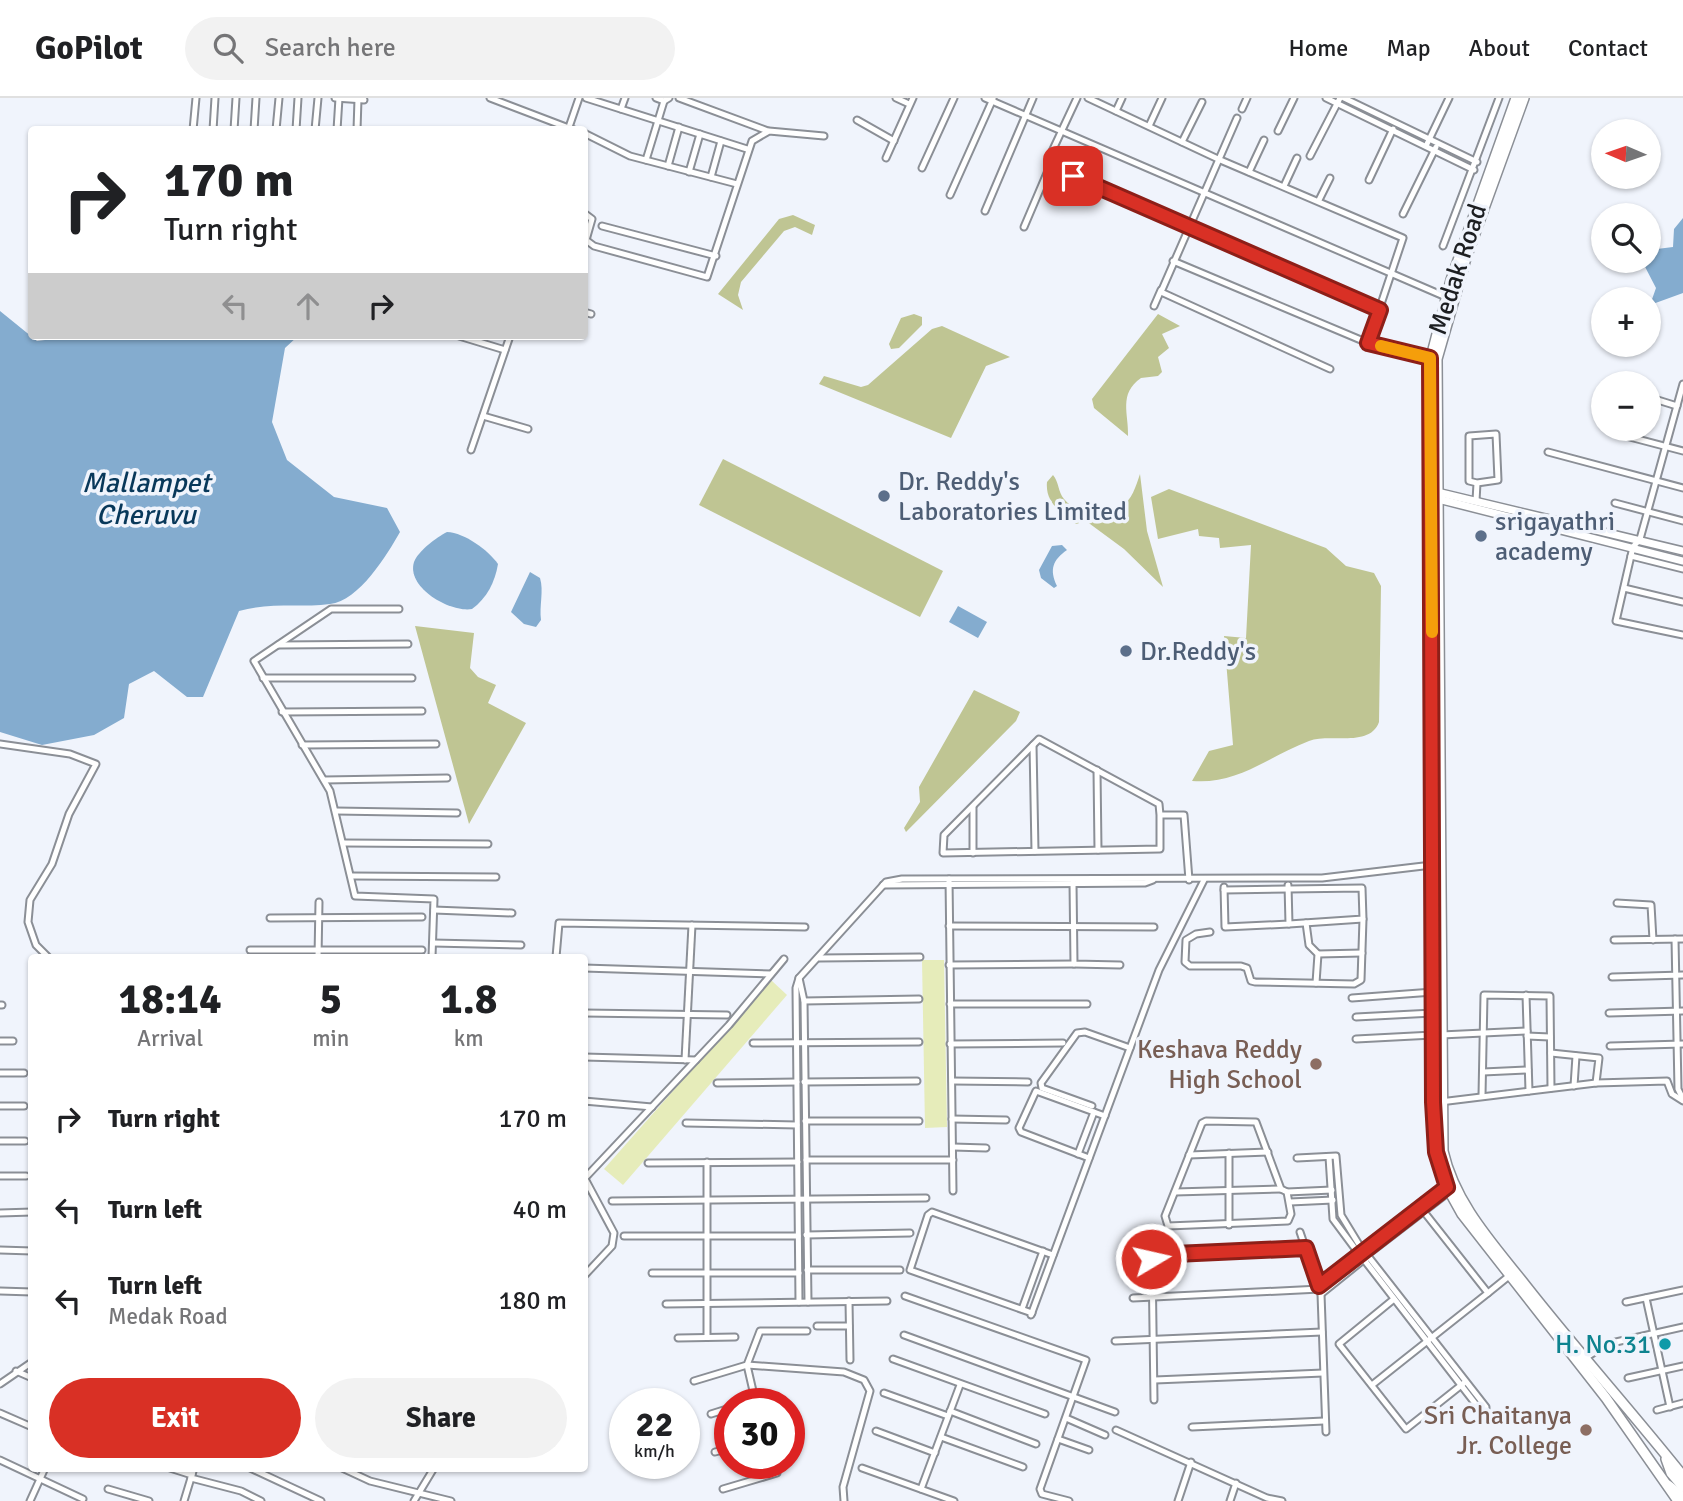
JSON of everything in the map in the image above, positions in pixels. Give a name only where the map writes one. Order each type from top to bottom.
[{"type":"main road","name":"Medak Road","points":[[1516,98],[1446,297],[1433,358],[1437,1035],[1434,1135],[1448,1189],[1509,1276],[1606,1398],[1663,1482],[1681,1494]]},
{"type":"main road","name":"Medak Road","points":[[1524,98],[1433,358],[1438,495],[1436,817],[1432,864],[1433,1013],[1437,1035],[1443,1151],[1459,1196],[1583,1359],[1683,1476]]},
{"type":"main road","points":[[1665,1454],[1681,1494]]},
{"type":"street","points":[[193,126],[196,98]]},
{"type":"street","points":[[213,126],[215,98]]},
{"type":"street","points":[[234,126],[236,98]]},
{"type":"street","points":[[254,126],[256,98]]},
{"type":"street","points":[[276,126],[279,98]]},
{"type":"street","points":[[296,126],[298,98]]},
{"type":"street","points":[[316,126],[317,98]]},
{"type":"street","points":[[337,126],[337,98],[361,100],[358,126]]},
{"type":"street","points":[[490,98],[562,126]]},
{"type":"street","points":[[571,126],[579,98]]},
{"type":"street","points":[[586,98],[747,149]]},
{"type":"street","points":[[621,109],[625,98]]},
{"type":"street","points":[[646,160],[666,99],[656,98]]},
{"type":"street","points":[[679,98],[769,131],[824,136]]},
{"type":"street","points":[[886,158],[911,101],[896,98]]},
{"type":"street","points":[[922,168],[954,98]]},
{"type":"street","points":[[985,98],[993,99],[1025,116],[1446,297]]},
{"type":"street","points":[[985,211],[1033,98]]},
{"type":"street","points":[[1024,227],[1050,166],[1048,160],[1077,98]]},
{"type":"street","points":[[1088,98],[1218,159],[1403,238]]},
{"type":"street","points":[[1116,111],[1122,98]]},
{"type":"street","points":[[1149,127],[1162,98]]},
{"type":"street","points":[[1242,109],[1247,98]]},
{"type":"street","points":[[1278,131],[1294,98]]},
{"type":"street","points":[[1326,98],[1340,100],[1396,123],[1476,166]]},
{"type":"street","points":[[1426,146],[1448,98]]},
{"type":"street","points":[[1443,246],[1476,166],[1499,98]]},
{"type":"street","points":[[950,195],[993,99]]},
{"type":"street","points":[[1340,100],[1392,131],[1490,171]]},
{"type":"street","points":[[1310,156],[1340,100]]},
{"type":"street","points":[[1182,142],[1202,102]]},
{"type":"street","points":[[1154,306],[1237,118]]},
{"type":"street","points":[[857,120],[894,141]]},
{"type":"street","points":[[1369,180],[1396,123]]},
{"type":"street","points":[[668,166],[679,127]]},
{"type":"street","points":[[588,242],[594,246],[704,277],[709,275],[747,149],[755,138],[769,131]]},
{"type":"street","points":[[689,172],[700,134]]},
{"type":"street","points":[[588,135],[630,156],[737,184]]},
{"type":"street","points":[[1250,172],[1264,140]]},
{"type":"street","points":[[711,177],[721,141]]},
{"type":"street","points":[[1403,214],[1438,144]]},
{"type":"street","points":[[1284,186],[1297,158]]},
{"type":"street","points":[[1050,166],[1188,229],[1380,310]]},
{"type":"street","points":[[1319,200],[1330,178]]},
{"type":"street","points":[[588,216],[592,219],[588,233]]},
{"type":"street","points":[[602,226],[716,256]]},
{"type":"street","points":[[1368,343],[1407,230]]},
{"type":"street","points":[[1173,261],[1368,343],[1433,358]]},
{"type":"street","points":[[1161,290],[1163,296],[1330,369]]},
{"type":"street","points":[[472,340],[505,350]]},
{"type":"street","points":[[471,450],[509,340]]},
{"type":"street","points":[[1683,384],[1640,539],[1633,547],[1616,621],[1683,635]]},
{"type":"street","points":[[1661,403],[1683,414]]},
{"type":"street","points":[[483,416],[528,429]]},
{"type":"street","points":[[1496,434],[1498,480],[1477,483],[1469,481],[1469,436],[1496,434]]},
{"type":"street","points":[[1645,441],[1683,451]]},
{"type":"street","points":[[1548,452],[1683,488]]},
{"type":"street","points":[[1476,501],[1477,483]]},
{"type":"street","points":[[1438,495],[1476,501],[1683,551]]},
{"type":"street","points":[[1438,495],[1683,561]]},
{"type":"street","points":[[1615,503],[1683,521]]},
{"type":"street","points":[[1631,556],[1683,569]]},
{"type":"street","points":[[1624,588],[1683,602]]},
{"type":"street","points":[[399,609],[331,609],[254,661],[324,780],[344,843],[355,896],[434,899],[432,954]]},
{"type":"street","points":[[278,645],[408,644]]},
{"type":"street","points":[[263,678],[411,678]]},
{"type":"street","points":[[282,712],[422,711]]},
{"type":"street","points":[[1040,739],[1097,770],[1158,804],[1160,849],[943,853],[944,835],[1040,739]]},
{"type":"street","points":[[0,744],[70,754],[96,764],[69,814],[52,864],[30,900],[28,922],[36,944],[45,954]]},
{"type":"street","points":[[302,745],[436,744]]},
{"type":"street","points":[[1033,745],[1035,851]]},
{"type":"street","points":[[1097,770],[1098,850]]},
{"type":"street","points":[[324,780],[447,778]]},
{"type":"street","points":[[973,806],[973,853]]},
{"type":"street","points":[[335,811],[457,813]]},
{"type":"street","points":[[1160,815],[1184,815],[1189,880]]},
{"type":"street","points":[[344,843],[488,845]]},
{"type":"street","points":[[807,1302],[805,1121],[796,1043],[796,988],[799,978],[883,885],[1074,876],[1144,876],[1154,879],[1189,880],[1322,878],[1432,864]]},
{"type":"street","points":[[352,876],[496,877]]},
{"type":"street","points":[[1074,876],[1074,964]]},
{"type":"street","points":[[1287,878],[1289,924]]},
{"type":"street","points":[[949,882],[1145,883],[1154,879]]},
{"type":"street","points":[[1053,1255],[932,1212],[928,1215],[909,1267],[912,1272],[1031,1314],[1169,947],[1203,880]]},
{"type":"street","points":[[1224,880],[1225,927],[1363,919]]},
{"type":"street","points":[[949,882],[953,1191]]},
{"type":"street","points":[[1210,932],[1196,934],[1186,940],[1185,962],[1189,966],[1241,966],[1247,968],[1251,981],[1255,982],[1359,984],[1362,888],[1224,890]]},
{"type":"street","points":[[318,954],[319,902]]},
{"type":"street","points":[[1617,903],[1651,905],[1653,940]]},
{"type":"street","points":[[434,910],[512,913]]},
{"type":"street","points":[[270,918],[422,918]]},
{"type":"street","points":[[556,954],[559,923],[805,927]]},
{"type":"street","points":[[1307,923],[1309,946],[1318,954],[1362,953]]},
{"type":"street","points":[[685,1060],[692,925]]},
{"type":"street","points":[[949,926],[1154,927]]},
{"type":"street","points":[[1675,939],[1675,975],[1680,1011],[1678,1089],[1683,1100]]},
{"type":"street","points":[[1614,940],[1683,939]]},
{"type":"street","points":[[433,943],[521,945]]},
{"type":"street","points":[[250,950],[318,954],[422,950]]},
{"type":"street","points":[[1316,984],[1318,954]]},
{"type":"street","points":[[819,958],[920,957]]},
{"type":"street","points":[[588,1174],[696,1060],[784,959]]},
{"type":"street","points":[[949,965],[1120,965]]},
{"type":"street","points":[[588,968],[771,974]]},
{"type":"street","points":[[1612,977],[1683,975]]},
{"type":"street","points":[[799,978],[804,1001],[804,1043],[797,1125],[799,1302]]},
{"type":"street","points":[[1352,998],[1433,992]]},
{"type":"street","points":[[1482,1096],[1484,995],[1550,996],[1551,1088]]},
{"type":"street","points":[[1526,995],[1529,1091]]},
{"type":"street","points":[[804,1001],[919,999]]},
{"type":"street","points":[[950,1004],[1087,1004]]},
{"type":"street","points":[[1609,1013],[1680,1011]]},
{"type":"street","points":[[588,1013],[727,1015]]},
{"type":"street","points":[[1356,1017],[1433,1013]]},
{"type":"street","points":[[1105,1116],[1042,1088],[1041,1083],[1080,1032],[1130,1048]]},
{"type":"street","points":[[1356,1039],[1483,1033],[1550,1037]]},
{"type":"street","points":[[0,1041],[13,1041]]},
{"type":"street","points":[[753,1043],[919,1042]]},
{"type":"street","points":[[950,1044],[1063,1043]]},
{"type":"street","points":[[1610,1046],[1680,1044]]},
{"type":"street","points":[[1550,1054],[1599,1058],[1596,1083]]},
{"type":"street","points":[[1574,1086],[1576,1056]]},
{"type":"street","points":[[588,1057],[696,1060]]},
{"type":"street","points":[[1483,1072],[1528,1070]]},
{"type":"street","points":[[0,1073],[24,1073]]},
{"type":"street","points":[[952,1081],[1028,1082]]},
{"type":"street","points":[[1440,1102],[1596,1083],[1667,1081],[1675,1099],[1683,1100]]},
{"type":"street","points":[[717,1083],[917,1082]]},
{"type":"street","points":[[1089,1158],[1021,1132],[1019,1128],[1036,1091],[1093,1109]]},
{"type":"street","points":[[588,1101],[652,1107]]},
{"type":"street","points":[[0,1107],[24,1106]]},
{"type":"street","points":[[1078,1154],[1093,1109]]},
{"type":"street","points":[[952,1119],[1006,1120]]},
{"type":"street","points":[[805,1121],[919,1121]]},
{"type":"street","points":[[1206,1121],[1256,1122],[1290,1202],[1290,1218],[1284,1223],[1168,1226],[1165,1216],[1189,1155],[1202,1123],[1206,1121]]},
{"type":"street","points":[[686,1123],[797,1125]]},
{"type":"street","points":[[0,1141],[26,1141]]},
{"type":"street","points":[[953,1147],[986,1148]]},
{"type":"street","points":[[1189,1155],[1268,1152]]},
{"type":"street","points":[[1229,1153],[1229,1225]]},
{"type":"street","points":[[1297,1158],[1336,1156],[1341,1215],[1363,1256]]},
{"type":"street","points":[[1329,1157],[1333,1219],[1429,1338],[1481,1411],[1486,1411],[1486,1407],[1464,1384]]},
{"type":"street","points":[[806,1160],[953,1160]]},
{"type":"street","points":[[707,1162],[707,1337]]},
{"type":"street","points":[[648,1163],[798,1163]]},
{"type":"street","points":[[0,1176],[26,1176]]},
{"type":"street","points":[[588,1183],[614,1233],[612,1246],[588,1272]]},
{"type":"street","points":[[1175,1192],[1339,1189]]},
{"type":"street","points":[[1133,1298],[1320,1290],[1448,1189]]},
{"type":"street","points":[[612,1201],[926,1198]]},
{"type":"street","points":[[1290,1202],[1339,1200]]},
{"type":"street","points":[[1423,1210],[1488,1293]]},
{"type":"street","points":[[0,1213],[28,1212]]},
{"type":"street","points":[[1300,1232],[1320,1290],[1326,1432]]},
{"type":"street","points":[[806,1235],[910,1233]]},
{"type":"street","points":[[624,1236],[798,1236]]},
{"type":"street","points":[[1154,1400],[1153,1255],[1306,1248]]},
{"type":"street","points":[[0,1250],[28,1251]]},
{"type":"street","points":[[1022,1309],[1043,1251]]},
{"type":"street","points":[[807,1270],[900,1269]]},
{"type":"street","points":[[652,1273],[799,1273]]},
{"type":"street","points":[[1372,1385],[1509,1276]]},
{"type":"street","points":[[1626,1302],[1683,1290]]},
{"type":"street","points":[[0,1291],[28,1292]]},
{"type":"street","points":[[905,1296],[1086,1360],[1040,1492],[1069,1501]]},
{"type":"street","points":[[1397,1297],[1339,1344],[1406,1429],[1464,1384]]},
{"type":"street","points":[[1646,1297],[1670,1407]]},
{"type":"street","points":[[849,1301],[850,1360]]},
{"type":"street","points":[[666,1304],[887,1301]]},
{"type":"street","points":[[817,1326],[849,1326]]},
{"type":"street","points":[[1583,1359],[1607,1344],[1683,1327]]},
{"type":"street","points":[[752,1388],[747,1365],[760,1331],[807,1331]]},
{"type":"street","points":[[1115,1341],[1322,1332]]},
{"type":"street","points":[[904,1335],[1115,1412]]},
{"type":"street","points":[[678,1338],[735,1337]]},
{"type":"street","points":[[893,1359],[1045,1414]]},
{"type":"street","points":[[0,1384],[28,1364]]},
{"type":"street","points":[[694,1381],[747,1365],[844,1372],[864,1380],[870,1391],[843,1487],[844,1501]]},
{"type":"street","points":[[1628,1378],[1683,1366]]},
{"type":"street","points":[[16,1371],[28,1376]]},
{"type":"street","points":[[1155,1380],[1323,1373]]},
{"type":"street","points":[[921,1489],[960,1385]]},
{"type":"street","points":[[884,1393],[1036,1444]]},
{"type":"street","points":[[1657,1410],[1683,1404]]},
{"type":"street","points":[[0,1413],[28,1425]]},
{"type":"street","points":[[1066,1418],[1105,1435]]},
{"type":"street","points":[[1192,1427],[1324,1420]]},
{"type":"street","points":[[1116,1430],[1267,1498],[1282,1501]]},
{"type":"street","points":[[876,1431],[935,1453]]},
{"type":"street","points":[[941,1437],[1023,1467]]},
{"type":"street","points":[[1058,1439],[1089,1450]]},
{"type":"street","points":[[0,1460],[83,1499]]},
{"type":"street","points":[[1178,1501],[1191,1462]]},
{"type":"street","points":[[862,1468],[954,1501]]},
{"type":"street","points":[[30,1501],[43,1472]]},
{"type":"street","points":[[259,1472],[321,1501]]},
{"type":"street","points":[[351,1472],[370,1481],[450,1501]]},
{"type":"street","points":[[414,1501],[432,1472]]},
{"type":"street","points":[[184,1501],[192,1474],[242,1491],[261,1501]]},
{"type":"street","points":[[723,1489],[757,1479]]},
{"type":"street","points":[[1230,1501],[1236,1483]]},
{"type":"street","points":[[108,1489],[149,1501]]},
{"type":"green space","points":[[793,215],[815,225],[812,235],[795,227],[784,231],[741,282],[738,295],[743,310],[718,294],[779,219]]},
{"type":"green space","points":[[914,314],[922,317],[922,325],[899,348],[891,349],[889,344],[901,318]]},
{"type":"green space","points":[[1158,314],[1180,326],[1162,334],[1169,348],[1158,357],[1162,372],[1158,376],[1141,378],[1129,391],[1126,405],[1128,436],[1094,408],[1092,399]]},
{"type":"green space","points":[[942,326],[1010,357],[986,366],[951,438],[819,384],[824,376],[861,387],[868,385],[932,329]]},
{"type":"green space","points":[[723,459],[943,571],[920,617],[699,505]]},
{"type":"green space","points":[[1140,474],[1147,531],[1163,587],[1124,549],[1086,521],[1076,524],[1065,515],[1051,501],[1047,489],[1047,482],[1053,475],[1062,496],[1069,504],[1091,513],[1107,513],[1128,501]]},
{"type":"green space","points":[[1169,489],[1326,548],[1346,566],[1374,573],[1381,586],[1379,722],[1374,730],[1358,737],[1309,741],[1239,774],[1224,779],[1192,781],[1209,751],[1233,745],[1224,636],[1246,638],[1251,545],[1220,548],[1219,538],[1199,536],[1198,529],[1158,539],[1151,497]]},
{"type":"green space","points":[[415,626],[474,633],[470,668],[478,677],[496,685],[488,703],[526,723],[469,824]]},
{"type":"green space","points":[[974,690],[1020,712],[1016,721],[906,832],[904,828],[920,802],[919,787]]},
{"type":"green space","points":[[922,960],[944,960],[947,1127],[925,1128]]},
{"type":"green space","points":[[771,980],[787,995],[623,1185],[604,1169]]},
{"type":"water","points":[[1683,218],[1683,293],[1661,301],[1661,287],[1655,287],[1648,273],[1661,273],[1661,248],[1673,247],[1674,229]]},
{"type":"water","name":"Mallampet Cheruvu","points":[[0,311],[28,334],[28,340],[37,341],[294,340],[285,348],[272,422],[287,460],[334,497],[387,508],[400,532],[371,576],[351,595],[330,604],[262,607],[239,611],[203,697],[187,697],[154,671],[129,684],[124,718],[94,735],[42,745],[0,732]]},
{"type":"water","points":[[447,532],[461,535],[475,543],[498,564],[489,589],[472,609],[453,607],[432,597],[423,589],[413,572],[419,553]]},
{"type":"water","points":[[1062,545],[1067,550],[1058,557],[1054,565],[1053,575],[1057,586],[1054,588],[1041,578],[1039,570],[1052,546]]},
{"type":"water","points":[[530,572],[540,578],[541,583],[541,620],[536,627],[524,624],[511,612]]},
{"type":"water","points":[[958,606],[987,622],[978,638],[949,622]]},
{"type":"slow traffic","points":[[1381,346],[1430,358],[1432,632]]},
{"type":"place","name":"Dr. Reddy's Laboratories Limited","points":[[884,496]]},
{"type":"place","name":"srigayathri academy","points":[[1481,536]]},
{"type":"place","name":"Dr.Reddy's","points":[[1126,651]]},
{"type":"place","name":"Keshava Reddy High School","points":[[1316,1064]]},
{"type":"place","name":"H. No.31","points":[[1665,1344]]},
{"type":"place","name":"Sri Chaitanya Jr. College","points":[[1586,1430]]},
{"type":"route","points":[[1073,176],[1188,229],[1380,310],[1368,343],[1430,358],[1433,1102],[1436,1152],[1447,1187],[1319,1286],[1306,1248],[1153,1255],[1151,1259]]}]
